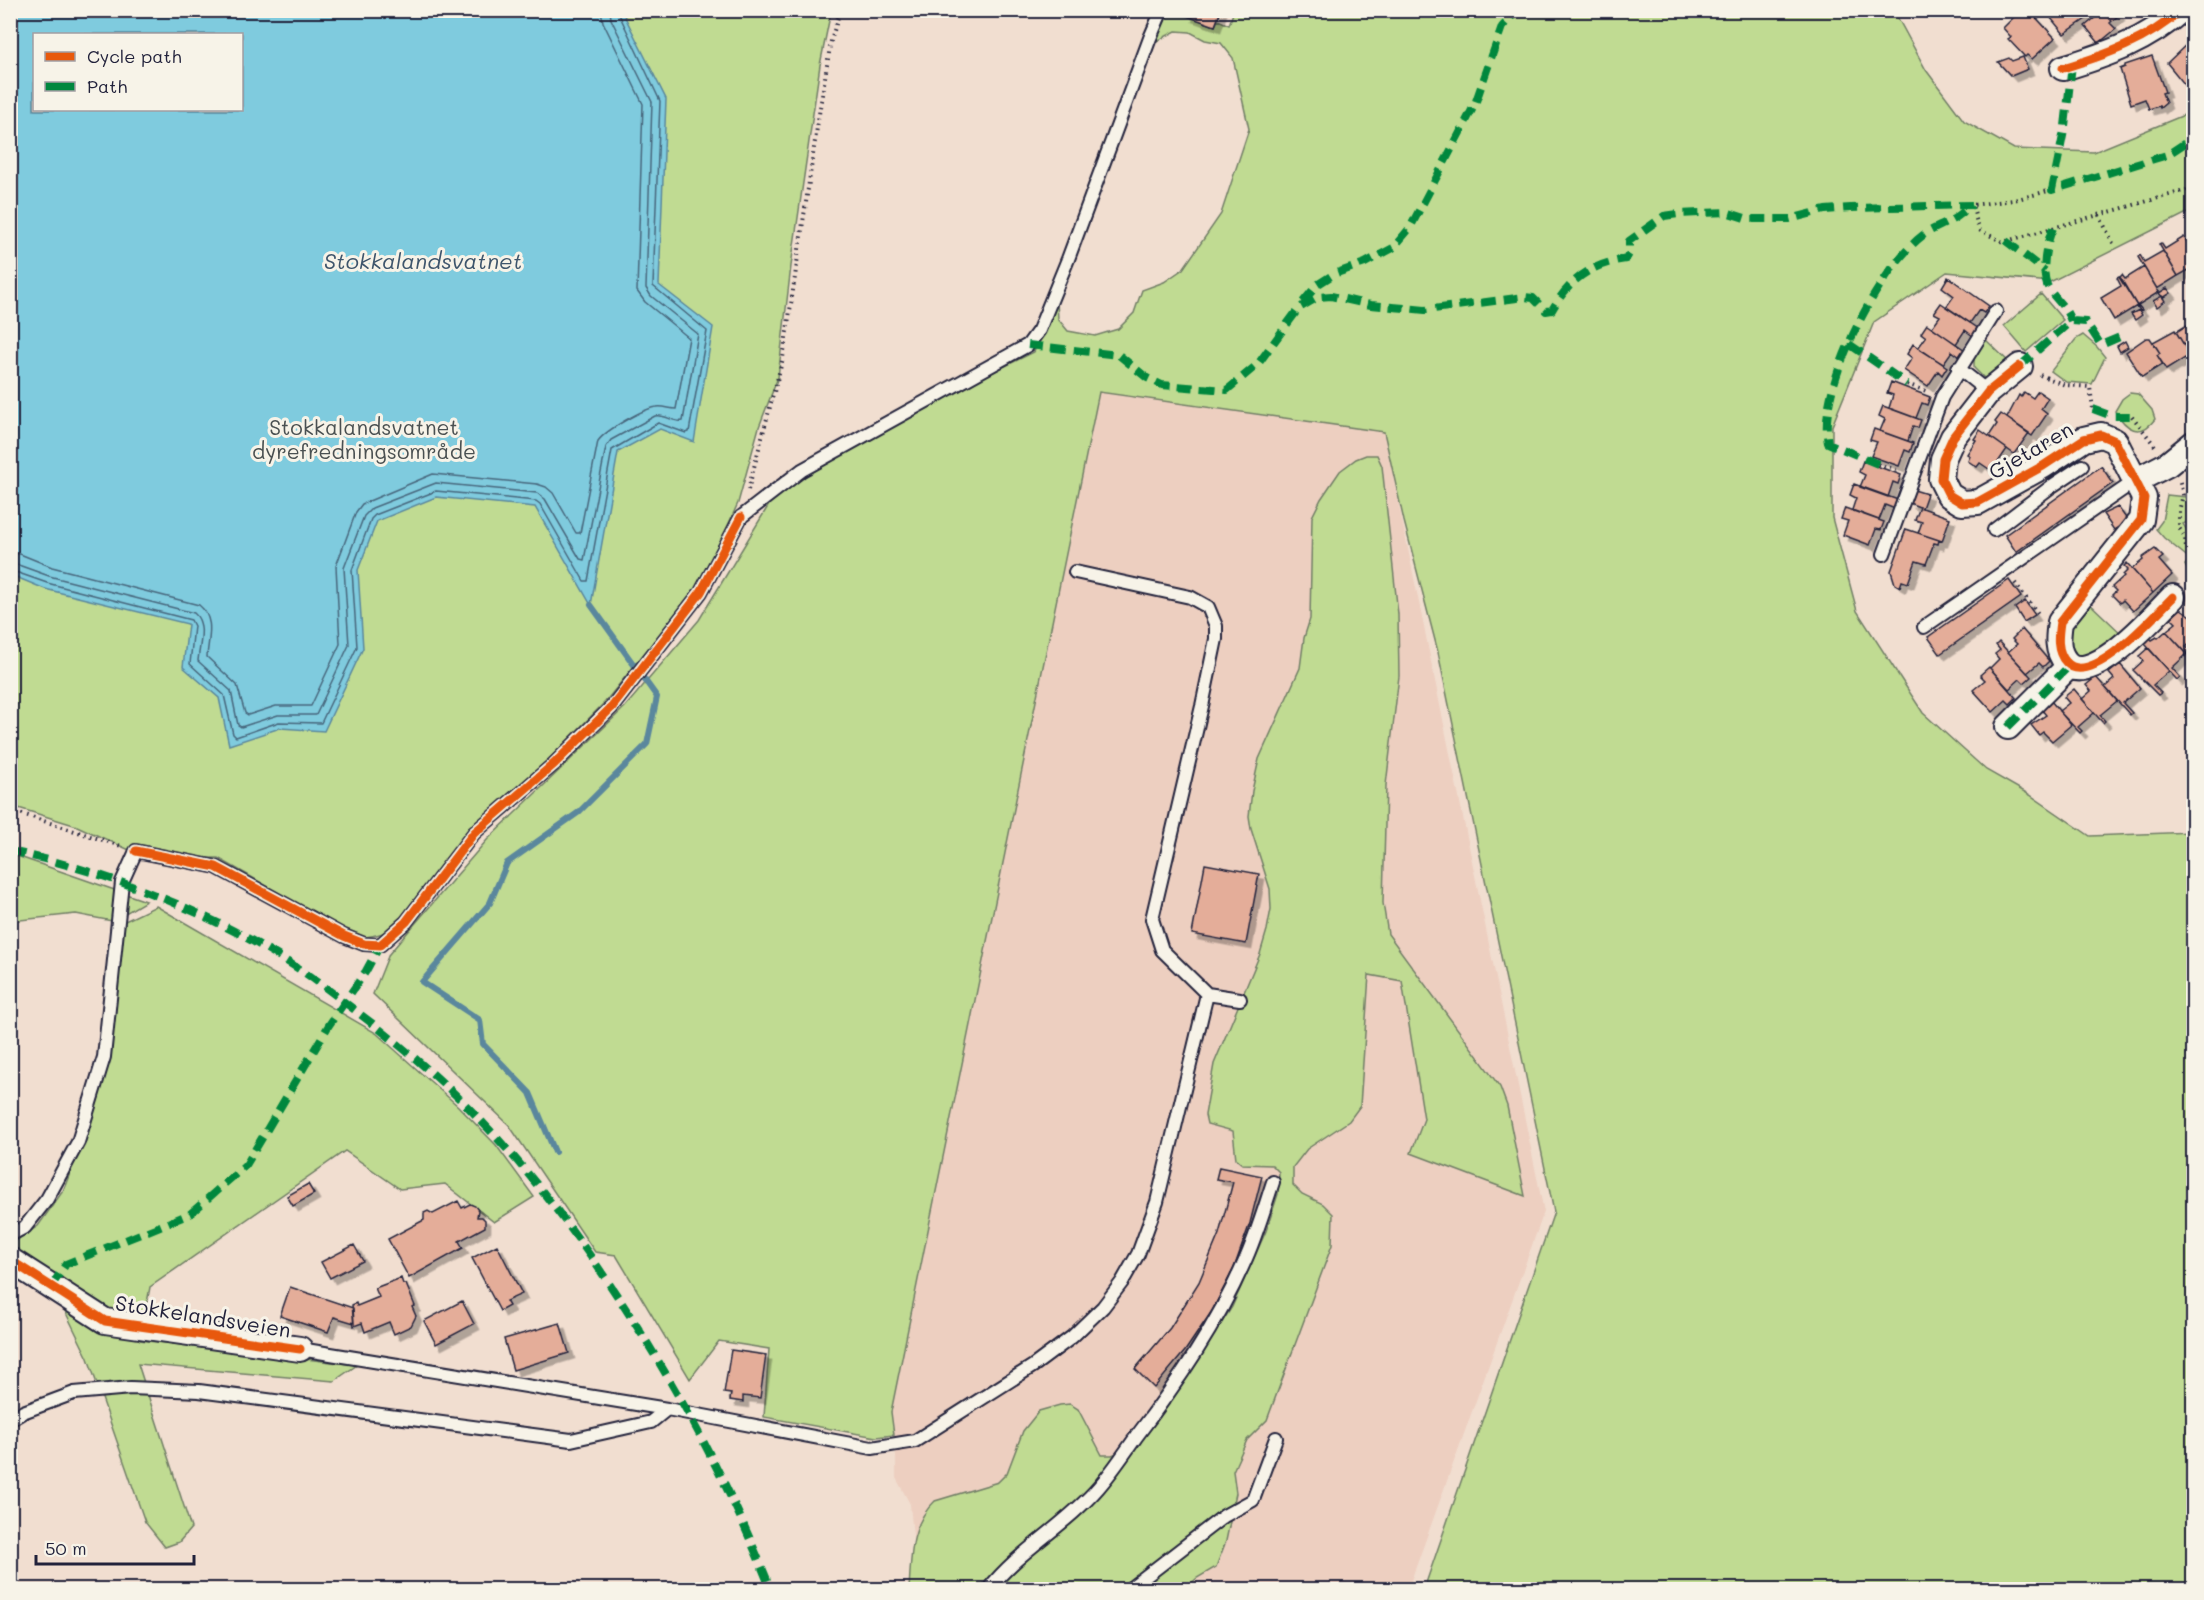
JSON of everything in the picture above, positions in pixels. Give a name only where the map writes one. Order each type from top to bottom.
[{"type":"street","points":[[2063,68],[2110,54],[2164,26],[2181,10]]},
{"type":"street","name":"Gjetaren","points":[[2020,366],[1988,392],[1953,437],[1943,459],[1941,479],[1949,495],[1962,502],[1978,502],[2048,476],[2084,439],[2101,435],[2115,441],[2144,498],[2141,520],[2069,609],[2060,622],[2059,630]]},
{"type":"street","points":[[2135,481],[2168,464],[2193,443]]},
{"type":"street","points":[[2059,630],[2057,640],[2062,659],[2069,666],[2079,669],[2094,665],[2117,651],[2173,597]]},
{"type":"street","points":[[2008,727],[2069,666]]},
{"type":"street","name":"Stokkelandsveien","points":[[10,1260],[105,1321],[300,1349]]},
{"type":"lane","points":[[10,1235],[24,1227],[46,1199],[78,1142],[104,1057],[122,882],[136,851],[216,867],[344,936],[364,944],[380,945],[406,922],[474,833],[554,764],[612,707],[701,592],[741,517],[802,470],[1028,345],[1039,330],[1068,259],[1162,10]]},
{"type":"lane","points":[[1884,554],[1941,397],[1996,311]]},
{"type":"lane","points":[[1958,368],[1988,392]]},
{"type":"lane","points":[[1994,530],[2048,476],[2082,466]]},
{"type":"lane","points":[[1924,627],[2135,481]]},
{"type":"lane","points":[[1075,572],[1190,597],[1208,608],[1216,626],[1216,639],[1202,706],[1152,919],[1162,950],[1207,994],[1240,999]]},
{"type":"lane","points":[[300,1349],[667,1409],[872,1448],[915,1441],[1033,1366],[1072,1337],[1103,1307],[1122,1282],[1148,1232],[1157,1202],[1207,994]]},
{"type":"lane","points":[[988,1590],[1007,1569],[1062,1523],[1098,1487],[1176,1382],[1203,1341],[1231,1291],[1245,1262],[1273,1182]]},
{"type":"lane","points":[[10,1420],[23,1412],[74,1393],[131,1388],[199,1390],[571,1440],[651,1422],[667,1409]]},
{"type":"lane","points":[[1128,1590],[1224,1516],[1253,1500],[1276,1437]]},
{"type":"path","points":[[741,517],[783,358],[831,40],[840,10]]},
{"type":"path","points":[[2052,190],[2014,200],[1972,205],[1979,230],[2003,242],[2193,188]]},
{"type":"path","points":[[2099,215],[2115,247]]},
{"type":"path","points":[[2020,366],[2065,385],[2090,387],[2093,409]]},
{"type":"path","points":[[1907,384],[1941,397]]},
{"type":"path","points":[[2132,416],[2168,464]]},
{"type":"path","points":[[1878,464],[1913,475]]},
{"type":"path","points":[[2183,495],[2179,511],[2179,528],[2186,537],[2186,549],[2193,554]]},
{"type":"path","points":[[2006,570],[2043,620],[2059,630]]},
{"type":"path","points":[[10,810],[136,851]]},
{"type":"shaded area","points":[[1099,392],[1384,432],[1544,1212],[1408,1589],[918,1589],[910,1504],[896,1478],[891,1412]]},
{"type":"green space","points":[[1234,10],[1894,11],[1926,70],[1964,121],[2014,149],[2094,152],[2184,115],[2193,108],[2193,210],[2050,282],[1947,272],[1874,322],[1832,426],[1832,518],[1857,611],[1923,713],[1986,770],[2030,795],[2090,836],[2193,832],[2193,1589],[1424,1589],[1554,1212],[1438,652],[1384,432],[1099,392],[891,1412],[894,1435],[876,1437],[764,1417],[769,1349],[719,1341],[690,1379],[616,1255],[595,1252],[509,1125],[373,994],[389,954],[487,840],[625,707],[699,620],[770,503],[781,490],[954,391],[1034,352],[1057,300],[1058,319],[1068,331],[1095,336],[1118,329],[1134,313],[1142,290],[1164,282],[1183,269],[1221,214],[1249,129],[1233,58],[1221,43],[1205,40],[1190,32],[1176,31],[1155,42],[1164,15],[1169,11],[1189,11],[1188,16],[1215,26],[1218,20],[1229,25]]},
{"type":"green space","name":"Stokkalandsvatnet","points":[[11,11],[831,11],[820,65],[791,266],[778,377],[759,427],[738,503],[716,552],[693,593],[605,702],[552,756],[461,839],[393,928],[381,934],[358,938],[218,858],[149,859],[77,826],[12,806],[11,813]]},
{"type":"green space","points":[[2041,294],[2063,320],[2026,352],[2004,326]]},
{"type":"green space","points":[[2083,335],[2105,357],[2092,384],[2066,382],[2051,371],[2076,339]]},
{"type":"green space","points":[[1985,339],[2011,364],[1997,377],[1984,378],[1974,368],[1974,353]]},
{"type":"green space","points":[[2130,393],[2138,394],[2152,410],[2155,419],[2144,429],[2129,427],[2115,411],[2122,399]]},
{"type":"green space","points":[[1366,455],[1377,455],[1382,466],[1398,614],[1399,676],[1386,785],[1383,903],[1388,934],[1500,1087],[1507,1106],[1525,1196],[1411,1153],[1424,1119],[1402,981],[1369,975],[1360,1106],[1349,1121],[1307,1149],[1293,1167],[1293,1185],[1302,1194],[1323,1204],[1333,1214],[1332,1245],[1267,1420],[1247,1440],[1233,1471],[1236,1493],[1226,1541],[1216,1567],[1197,1578],[1185,1589],[909,1590],[913,1542],[927,1510],[935,1501],[998,1482],[1007,1473],[1023,1431],[1039,1411],[1070,1404],[1078,1409],[1102,1455],[1112,1455],[1132,1447],[1197,1361],[1232,1307],[1266,1231],[1278,1194],[1279,1172],[1272,1165],[1242,1164],[1236,1159],[1233,1131],[1207,1124],[1205,1115],[1214,1064],[1260,954],[1271,909],[1270,889],[1249,816],[1259,759],[1300,668],[1304,638],[1310,619],[1312,517],[1340,471],[1356,459]]},
{"type":"green space","points":[[2167,495],[2186,497],[2193,509],[2193,519],[2183,524],[2193,539],[2193,580],[2185,565],[2190,559],[2156,529],[2162,521]]},
{"type":"green space","points":[[2085,599],[2125,637],[2091,658],[2075,655],[2066,631],[2070,620]]},
{"type":"green space","points":[[11,854],[146,901],[112,921],[76,914],[11,921]]},
{"type":"green space","points":[[156,906],[376,1033],[458,1106],[496,1145],[534,1197],[494,1222],[445,1184],[400,1189],[345,1151],[150,1287],[140,1340],[357,1365],[334,1381],[138,1364],[191,1528],[179,1542],[165,1547],[145,1522],[88,1358],[64,1309],[81,1291],[11,1250],[10,1245],[38,1226],[63,1191],[85,1135],[107,1066],[125,921]]},
{"type":"water","name":"Stokkalandsvatnet","points":[[10,11],[622,11],[666,99],[659,285],[713,327],[694,442],[660,429],[618,452],[591,605],[535,507],[436,497],[377,521],[358,570],[363,648],[324,731],[280,728],[229,745],[219,698],[183,667],[188,624],[45,589],[11,575]]},
{"type":"building","points":[[1189,10],[1221,10],[1215,26],[1187,16]]},
{"type":"building","points":[[2021,10],[2029,10],[2055,38],[2032,59],[2027,55],[2025,57],[2008,39],[2011,37],[2003,28]]},
{"type":"building","points":[[2049,10],[2095,10],[2096,12],[2064,34],[2046,12]]},
{"type":"building","points":[[2102,10],[2115,10],[2119,15],[2112,21]]},
{"type":"building","points":[[2141,10],[2164,10],[2151,22]]},
{"type":"building","points":[[2102,12],[2112,21],[2110,23],[2116,29],[2099,43],[2085,26]]},
{"type":"building","points":[[2189,42],[2194,46],[2192,87],[2188,82],[2185,85],[2167,63]]},
{"type":"building","points":[[2152,56],[2165,92],[2162,93],[2166,103],[2160,108],[2159,106],[2149,109],[2145,99],[2131,104],[2120,69],[2125,65]]},
{"type":"building","points":[[2023,57],[2028,69],[2011,76],[1998,62],[2009,58],[2012,61]]},
{"type":"building","points":[[2184,237],[2194,253],[2194,267],[2178,276],[2159,244],[2161,243],[2165,249]]},
{"type":"building","points":[[2194,238],[2194,253],[2187,242]]},
{"type":"building","points":[[2163,251],[2178,276],[2157,289],[2138,257],[2140,255],[2144,262]]},
{"type":"building","points":[[2144,267],[2159,292],[2138,305],[2142,310],[2140,311],[2120,277],[2122,275],[2125,279]]},
{"type":"building","points":[[1948,277],[1989,306],[1984,313],[1979,310],[1970,323],[1946,307],[1954,296],[1942,287]]},
{"type":"building","points":[[2119,277],[2137,306],[2114,320],[2101,298],[2121,286],[2117,278]]},
{"type":"building","points":[[2167,288],[2171,293],[2163,298],[2159,293]]},
{"type":"building","points":[[2162,296],[2165,301],[2157,307],[2153,301]]},
{"type":"building","points":[[1941,303],[1979,329],[1974,337],[1965,330],[1956,344],[1932,327],[1940,316],[1934,313]]},
{"type":"building","points":[[2139,310],[2142,315],[2135,320],[2131,314]]},
{"type":"building","points":[[1927,324],[1965,350],[1960,357],[1952,351],[1943,364],[1918,348],[1926,337],[1921,333]]},
{"type":"building","points":[[2187,325],[2194,339],[2184,345],[2176,332]]},
{"type":"building","points":[[2175,330],[2190,355],[2166,370],[2157,355],[2160,353],[2153,342]]},
{"type":"building","points":[[2146,338],[2150,338],[2160,353],[2157,355],[2163,364],[2142,377],[2126,352]]},
{"type":"building","points":[[2125,341],[2128,347],[2120,352],[2117,346]]},
{"type":"building","points":[[1913,344],[1947,367],[1942,375],[1938,371],[1928,386],[1904,370],[1912,358],[1907,354]]},
{"type":"building","points":[[1891,382],[1930,397],[1927,405],[1922,403],[1916,418],[1889,408],[1893,395],[1887,393]]},
{"type":"building","points":[[2038,391],[2048,398],[2041,409],[2047,414],[2032,436],[2007,418],[2019,395],[2021,397],[2024,392],[2033,398]]},
{"type":"building","points":[[1883,406],[1921,420],[1918,428],[1913,426],[1908,441],[1880,431],[1885,419],[1879,416]]},
{"type":"building","points":[[2001,414],[2029,433],[2014,454],[1989,436]]},
{"type":"building","points":[[1874,429],[1913,443],[1910,452],[1905,450],[1899,466],[1871,456],[1877,442],[1870,440]]},
{"type":"building","points":[[1980,430],[2007,449],[1992,471],[1980,463],[1977,467],[1968,461],[1970,456],[1967,454]]},
{"type":"building","points":[[1863,461],[1901,475],[1898,484],[1893,482],[1888,497],[1860,487],[1865,475],[1859,472]]},
{"type":"building","points":[[2101,466],[2113,483],[2016,552],[2005,535]]},
{"type":"building","points":[[1854,484],[1898,500],[1895,509],[1885,505],[1879,520],[1852,510],[1856,498],[1850,495]]},
{"type":"building","points":[[1914,490],[1927,494],[1922,508],[1909,503]]},
{"type":"building","points":[[1920,507],[1950,518],[1942,541],[1918,533],[1922,522],[1915,520]]},
{"type":"building","points":[[2118,507],[2128,521],[2114,530],[2103,514]]},
{"type":"building","points":[[1845,508],[1884,522],[1881,530],[1876,529],[1870,545],[1843,535],[1848,521],[1841,519]]},
{"type":"building","points":[[1906,529],[1939,540],[1938,544],[1934,543],[1926,564],[1916,561],[1908,583],[1902,581],[1900,587],[1895,584],[1891,571]]},
{"type":"building","points":[[2155,549],[2163,557],[2159,560],[2172,575],[2153,593],[2132,569]]},
{"type":"building","points":[[2127,563],[2153,593],[2133,611],[2123,600],[2120,603],[2112,595],[2116,591],[2112,587],[2128,570],[2124,566]]},
{"type":"building","points":[[2009,580],[2021,597],[1940,654],[1928,637]]},
{"type":"building","points":[[2025,601],[2035,615],[2024,622],[2015,608]]},
{"type":"building","points":[[2181,609],[2194,618],[2194,640],[2186,647],[2194,653],[2194,661],[2166,631],[2176,623],[2171,618]]},
{"type":"building","points":[[2022,629],[2049,661],[2043,667],[2039,663],[2027,673],[2008,652],[2017,644],[2012,639]]},
{"type":"building","points":[[2166,631],[2187,654],[2172,668],[2180,677],[2177,680],[2145,644],[2150,638],[2152,640],[2158,638]]},
{"type":"building","points":[[1999,642],[2031,677],[2024,683],[2020,679],[2009,689],[1990,668],[1999,659],[1995,654],[2000,650],[1996,645]]},
{"type":"building","points":[[2148,648],[2169,671],[2153,685],[2161,693],[2158,695],[2133,670],[2143,661],[2139,656]]},
{"type":"building","points":[[2120,664],[2140,688],[2123,703],[2132,713],[2130,715],[2105,687],[2114,679],[2109,673]]},
{"type":"building","points":[[1989,667],[2016,698],[2010,704],[2006,700],[1993,712],[1973,690],[1985,680],[1980,675]]},
{"type":"building","points":[[2096,677],[2117,701],[2100,715],[2105,721],[2103,723],[2082,699],[2091,691],[2086,685]]},
{"type":"building","points":[[2074,689],[2094,713],[2078,727],[2082,731],[2080,733],[2059,711],[2069,703],[2064,697]]},
{"type":"building","points":[[2051,701],[2071,725],[2052,741],[2043,732],[2039,735],[2031,725],[2046,715],[2041,709]]},
{"type":"building","points":[[1205,864],[1259,874],[1246,944],[1192,934]]},
{"type":"building","points":[[1219,1167],[1262,1176],[1250,1223],[1234,1268],[1212,1311],[1185,1351],[1154,1388],[1135,1369],[1170,1328],[1199,1282],[1219,1234],[1233,1182],[1216,1179]]},
{"type":"building","points":[[308,1184],[314,1194],[293,1206],[287,1196]]},
{"type":"building","points":[[458,1201],[462,1208],[470,1204],[475,1206],[478,1210],[477,1217],[485,1220],[485,1227],[459,1241],[463,1248],[409,1278],[388,1239],[424,1220],[424,1213],[428,1211],[433,1214]]},
{"type":"building","points":[[354,1245],[363,1261],[330,1278],[321,1262]]},
{"type":"building","points":[[497,1245],[522,1294],[506,1301],[509,1306],[500,1311],[472,1258]]},
{"type":"building","points":[[401,1278],[415,1306],[412,1307],[416,1316],[411,1326],[394,1334],[389,1322],[365,1332],[362,1323],[354,1326],[352,1305],[356,1303],[357,1306],[379,1297],[375,1288]]},
{"type":"building","points":[[290,1287],[353,1308],[354,1323],[334,1317],[328,1332],[280,1316]]},
{"type":"building","points":[[462,1301],[474,1324],[436,1344],[424,1321]]},
{"type":"building","points":[[560,1323],[569,1353],[513,1370],[504,1339]]},
{"type":"building","points":[[731,1350],[766,1355],[760,1398],[743,1396],[743,1402],[730,1400],[731,1394],[724,1393]]},
{"type":"waterway","points":[[555,1152],[530,1093],[483,1044],[480,1020],[422,982],[490,903],[507,863],[579,812],[647,744],[657,697],[591,605]]},
{"type":"marked path","points":[[1303,302],[1317,285],[1334,274],[1365,263],[1393,248],[1410,228],[1475,104],[1502,27],[1512,16],[1511,10]]},
{"type":"marked path","points":[[2072,65],[2065,126],[2052,190],[2167,155],[2194,137]]},
{"type":"marked path","points":[[1028,345],[1119,355],[1147,378],[1162,385],[1227,390],[1258,364],[1299,308],[1318,297],[1331,296],[1371,305],[1425,310],[1525,297],[1533,298],[1546,311],[1552,310],[1566,290],[1592,269],[1626,259],[1629,254],[1629,241],[1664,216],[1726,212],[1748,219],[1790,219],[1825,210],[1972,205]]},
{"type":"marked path","points":[[1878,464],[1828,443],[1827,420],[1841,362],[1870,302],[1905,252],[1922,236],[1953,219],[1972,205]]},
{"type":"marked path","points":[[2053,228],[2045,256],[2045,279],[2071,321]]},
{"type":"marked path","points":[[2006,241],[2045,271]]},
{"type":"marked path","points":[[2020,366],[2071,321],[2086,322],[2101,345],[2122,336]]},
{"type":"marked path","points":[[1849,344],[1907,384]]},
{"type":"marked path","points":[[2093,409],[2112,416],[2132,416]]},
{"type":"marked path","points":[[2008,727],[2069,666]]},
{"type":"marked path","points":[[10,851],[124,883],[198,914],[269,950],[329,990],[373,1024],[458,1097],[543,1192],[596,1264],[650,1347],[707,1448],[741,1518],[771,1590]]},
{"type":"marked path","points":[[51,1287],[66,1264],[190,1214],[246,1165],[329,1025],[366,971],[380,945]]},
{"type":"cycle path","points":[[2063,68],[2095,58],[2140,39],[2181,10]]},
{"type":"cycle path","points":[[2020,366],[1988,392],[1953,437],[1943,459],[1941,479],[1949,495],[1962,503],[1978,502],[2043,466],[2084,439],[2101,435],[2115,441],[2144,498],[2141,520],[2060,622],[2058,643],[2063,658],[2077,668],[2090,666],[2106,658],[2138,632],[2173,597]]},
{"type":"cycle path","points":[[136,851],[216,867],[344,936],[364,944],[380,945],[406,922],[474,833],[554,764],[612,707],[701,592],[741,517]]},
{"type":"cycle path","points":[[10,1260],[105,1321],[300,1349]]},
{"type":"park label","name":"Stokkalandsvatnet dyrefredningsområde","points":[[364,440]]}]
